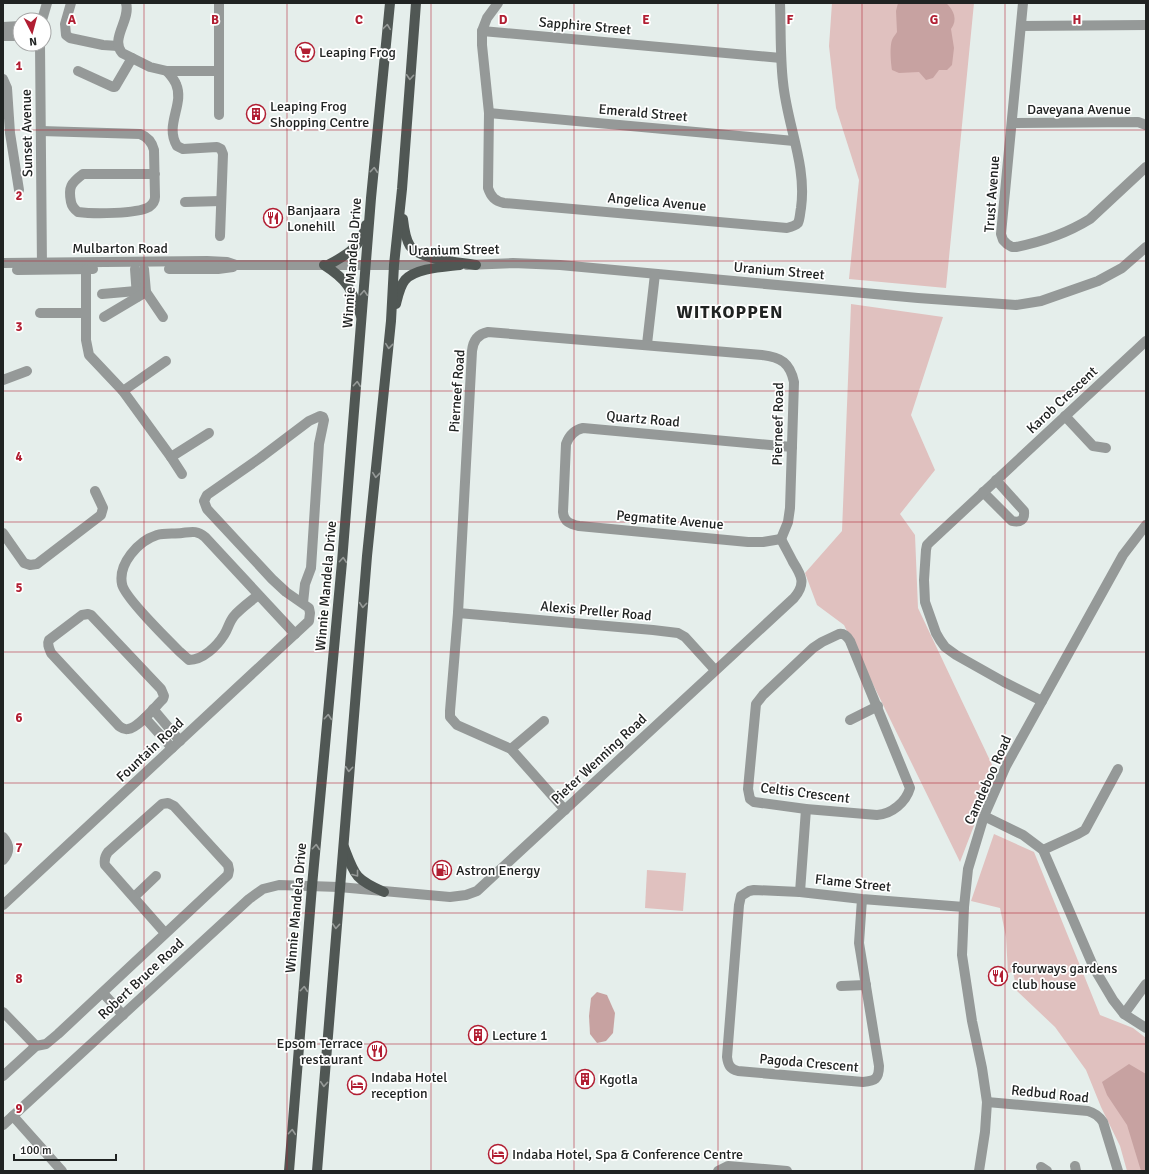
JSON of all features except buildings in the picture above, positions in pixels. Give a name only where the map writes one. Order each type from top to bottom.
[{"type":"main road","name":"Winnie Mandela Drive","points":[[289,1171],[312,886],[342,562],[371,198],[390,3]]},
{"type":"main road","points":[[317,1171],[367,556],[391,321],[394,265],[402,189],[416,3]]},
{"type":"main road","points":[[402,189],[404,224],[406,238],[410,247],[421,254],[431,257],[476,265]]},
{"type":"main road","points":[[362,320],[347,284],[342,277],[326,265],[347,255],[358,242],[364,231],[371,198]]},
{"type":"main road","points":[[391,321],[402,286],[410,276],[422,271],[462,265]]},
{"type":"main road","points":[[343,843],[353,871],[368,884],[384,892]]},
{"type":"street","points":[[71,3],[65,24],[66,35],[70,38],[118,46]]},
{"type":"street","points":[[126,3],[127,11],[118,41],[118,46],[122,53],[150,68],[167,71],[219,71]]},
{"type":"street","points":[[219,3],[219,115]]},
{"type":"street","name":"Angelica Avenue","points":[[498,3],[487,18],[482,31],[489,113],[488,188],[493,198],[504,203],[787,228],[797,224],[803,196],[800,160],[794,141],[786,101],[781,58],[780,3]]},
{"type":"street","name":"Trust Avenue","points":[[1023,3],[1013,123],[1001,234],[1003,240],[1012,247],[1024,246],[1071,230],[1090,219],[1146,167]]},
{"type":"street","points":[[1021,26],[1146,25]]},
{"type":"street","name":"Sapphire Street","points":[[482,31],[781,58]]},
{"type":"street","name":"Sunset Avenue","points":[[40,52],[42,266]]},
{"type":"street","points":[[78,71],[115,87],[132,58]]},
{"type":"street","points":[[167,71],[176,84],[178,99],[172,123],[175,144],[183,149],[217,147],[221,149],[223,154],[220,236]]},
{"type":"street","points":[[176,84],[183,71]]},
{"type":"street","points":[[3,79],[7,88],[7,133],[19,190]]},
{"type":"street","name":"Emerald Street","points":[[489,113],[794,141]]},
{"type":"street","name":"Daveyana Avenue","points":[[1013,123],[1138,122],[1146,125]]},
{"type":"street","points":[[41,131],[140,134],[146,136],[153,145],[155,174],[154,202],[148,207],[138,210],[82,213],[76,211],[72,206],[69,193],[74,180],[82,174],[155,174]]},
{"type":"street","points":[[185,202],[221,201]]},
{"type":"street","name":"Uranium Street","points":[[394,265],[476,265],[513,263],[560,266],[918,298],[1016,305],[1047,299],[1111,275],[1122,268],[1146,247]]},
{"type":"street","name":"Mulbarton Road","points":[[3,270],[42,266],[207,261],[227,262],[236,265]]},
{"type":"street","name":"Mulbarton Road","points":[[3,263],[86,270],[222,269],[236,265],[394,265]]},
{"type":"street","points":[[140,269],[140,293],[163,317]]},
{"type":"street","points":[[86,270],[86,340],[89,355],[123,391],[172,457],[182,474]]},
{"type":"street","points":[[648,344],[655,274]]},
{"type":"street","points":[[102,294],[140,293]]},
{"type":"street","points":[[104,317],[140,293]]},
{"type":"street","points":[[40,313],[86,313]]},
{"type":"street","name":"Pierneef Road","points":[[565,810],[511,749],[457,725],[450,717],[458,614],[472,351],[477,338],[483,333],[488,332],[767,355],[780,359],[790,368],[794,382],[790,516],[781,540]]},
{"type":"street","name":"Karob Crescent","points":[[1042,701],[1004,682],[956,655],[945,647],[936,633],[925,602],[924,580],[926,550],[928,545],[983,492],[1146,341]]},
{"type":"street","points":[[123,391],[166,361]]},
{"type":"street","points":[[3,380],[27,370]]},
{"type":"street","points":[[320,416],[323,417],[324,420],[319,444],[311,568],[305,584],[303,603],[286,592],[272,579],[207,509],[204,501],[207,495],[309,421],[320,416]]},
{"type":"street","points":[[1065,416],[1093,446],[1106,448]]},
{"type":"street","name":"Quartz Road","points":[[563,512],[566,444],[568,438],[579,429],[583,428],[792,447]]},
{"type":"street","points":[[172,457],[209,433]]},
{"type":"street","points":[[983,492],[1012,521],[1020,522],[1023,520],[1025,516],[1024,511],[996,480]]},
{"type":"street","points":[[3,533],[24,563],[30,565],[37,564],[101,515],[103,508],[96,491]]},
{"type":"street","name":"Pegmatite Avenue","points":[[563,512],[568,523],[579,526],[748,542],[781,540]]},
{"type":"street","name":"Camdeboo Road","points":[[979,1171],[985,1132],[986,1102],[982,1068],[962,955],[964,907],[968,869],[984,816],[1006,766],[1123,555],[1146,525]]},
{"type":"street","points":[[258,595],[236,614],[224,636],[216,645],[199,659],[189,660],[127,595],[122,582],[125,565],[128,558],[141,545],[158,535],[196,532],[205,537],[295,634]]},
{"type":"street","name":"Pieter Wenning Road","points":[[339,887],[450,897],[473,893],[481,887],[794,598],[801,587],[801,576],[781,540]]},
{"type":"street","name":"Fountain Road","points":[[3,905],[309,621],[309,608],[303,603]]},
{"type":"street","points":[[88,614],[91,615],[161,689],[164,696],[163,700],[145,718],[130,729],[124,729],[119,726],[51,653],[48,642],[49,640],[82,616],[88,614]]},
{"type":"street","name":"Alexis Preller Road","points":[[458,614],[678,633],[685,637],[715,670]]},
{"type":"street","name":"Celtis Crescent","points":[[842,634],[846,635],[878,706],[910,788],[908,794],[895,808],[883,815],[873,815],[806,809],[754,802],[750,799],[748,789],[755,711],[759,700],[813,648],[828,639],[842,634]]},
{"type":"street","points":[[850,720],[878,706]]},
{"type":"street","points":[[153,709],[180,741]]},
{"type":"street","points":[[145,718],[172,748]]},
{"type":"street","points":[[511,749],[544,721]]},
{"type":"street","points":[[1043,850],[1085,830],[1118,769]]},
{"type":"street","points":[[3,1076],[36,1046],[46,1044],[226,878],[229,872],[228,865],[174,806],[168,803],[162,804],[106,855],[105,865],[165,933]]},
{"type":"street","points":[[800,892],[806,809]]},
{"type":"street","points":[[984,816],[1023,835],[1043,850],[1094,968],[1113,1000],[1124,1014],[1146,1028]]},
{"type":"street","points":[[3,837],[8,847],[7,854],[3,860]]},
{"type":"street","points":[[134,897],[156,876]]},
{"type":"street","name":"Robert Bruce Road","points":[[3,1125],[249,899],[263,888],[279,885],[339,887]]},
{"type":"street","name":"Flame Street","points":[[741,896],[754,890],[800,892],[862,899],[964,907]]},
{"type":"street","name":"Pagoda Crescent","points":[[741,896],[738,905],[727,1057],[728,1064],[731,1068],[738,1071],[863,1082],[876,1079],[879,1073],[879,1066],[859,943],[862,899]]},
{"type":"street","points":[[1124,1014],[1146,984]]},
{"type":"street","points":[[841,986],[866,986]]},
{"type":"street","points":[[103,993],[123,1015]]},
{"type":"street","points":[[3,1012],[36,1046]]},
{"type":"street","name":"Redbud Road","points":[[986,1102],[1088,1111],[1094,1113],[1100,1117],[1103,1122],[1118,1171]]},
{"type":"street","points":[[14,1116],[62,1171]]},
{"type":"street","points":[[718,1171],[728,1166],[787,1171]]},
{"type":"shaded area","points":[[832,3],[974,3],[946,288],[849,279],[859,180],[836,108],[829,46]]},
{"type":"shaded area","points":[[898,3],[946,3],[951,9],[955,19],[951,29],[954,48],[952,65],[947,70],[939,70],[933,78],[926,80],[919,72],[899,73],[892,70],[891,45],[897,32],[896,11]]},
{"type":"shaded area","points":[[851,304],[943,317],[911,415],[935,470],[900,514],[915,535],[918,608],[995,771],[960,862],[844,625],[817,605],[805,573],[842,531]]},
{"type":"shaded area","points":[[994,834],[1034,852],[1100,1015],[1133,1028],[1146,1038],[1146,1171],[1127,1171],[1120,1146],[1101,1107],[1086,1070],[1055,1027],[1017,991],[1013,972],[1008,973],[1006,937],[1000,908],[971,901]]},
{"type":"shaded area","points":[[647,870],[686,873],[683,911],[645,908]]},
{"type":"shaded area","points":[[597,992],[607,995],[615,1013],[613,1033],[606,1041],[597,1043],[590,1034],[589,1016],[591,998]]},
{"type":"shaded area","points":[[1129,1064],[1146,1074],[1146,1171],[1141,1171],[1127,1125],[1107,1095],[1102,1082]]},
{"type":"place","name":"Leaping Frog","points":[[305,52]]},
{"type":"place","name":"Leaping Frog Shopping Centre","points":[[256,114]]},
{"type":"place","name":"Banjaara Lonehill","points":[[273,218]]},
{"type":"place","name":"Astron Energy","points":[[442,870]]},
{"type":"place","name":"fourways gardens club house","points":[[998,976]]},
{"type":"place","name":"Lecture 1","points":[[478,1035]]},
{"type":"place","name":"Epsom Terrace restaurant","points":[[377,1051]]},
{"type":"place","name":"Kgotla","points":[[585,1079]]},
{"type":"place","name":"Indaba Hotel reception","points":[[357,1085]]},
{"type":"place","name":"Indaba Hotel, Spa & Conference Centre","points":[[498,1154]]},
{"type":"district","name":"WITKOPPEN","points":[[730,312]]}]
